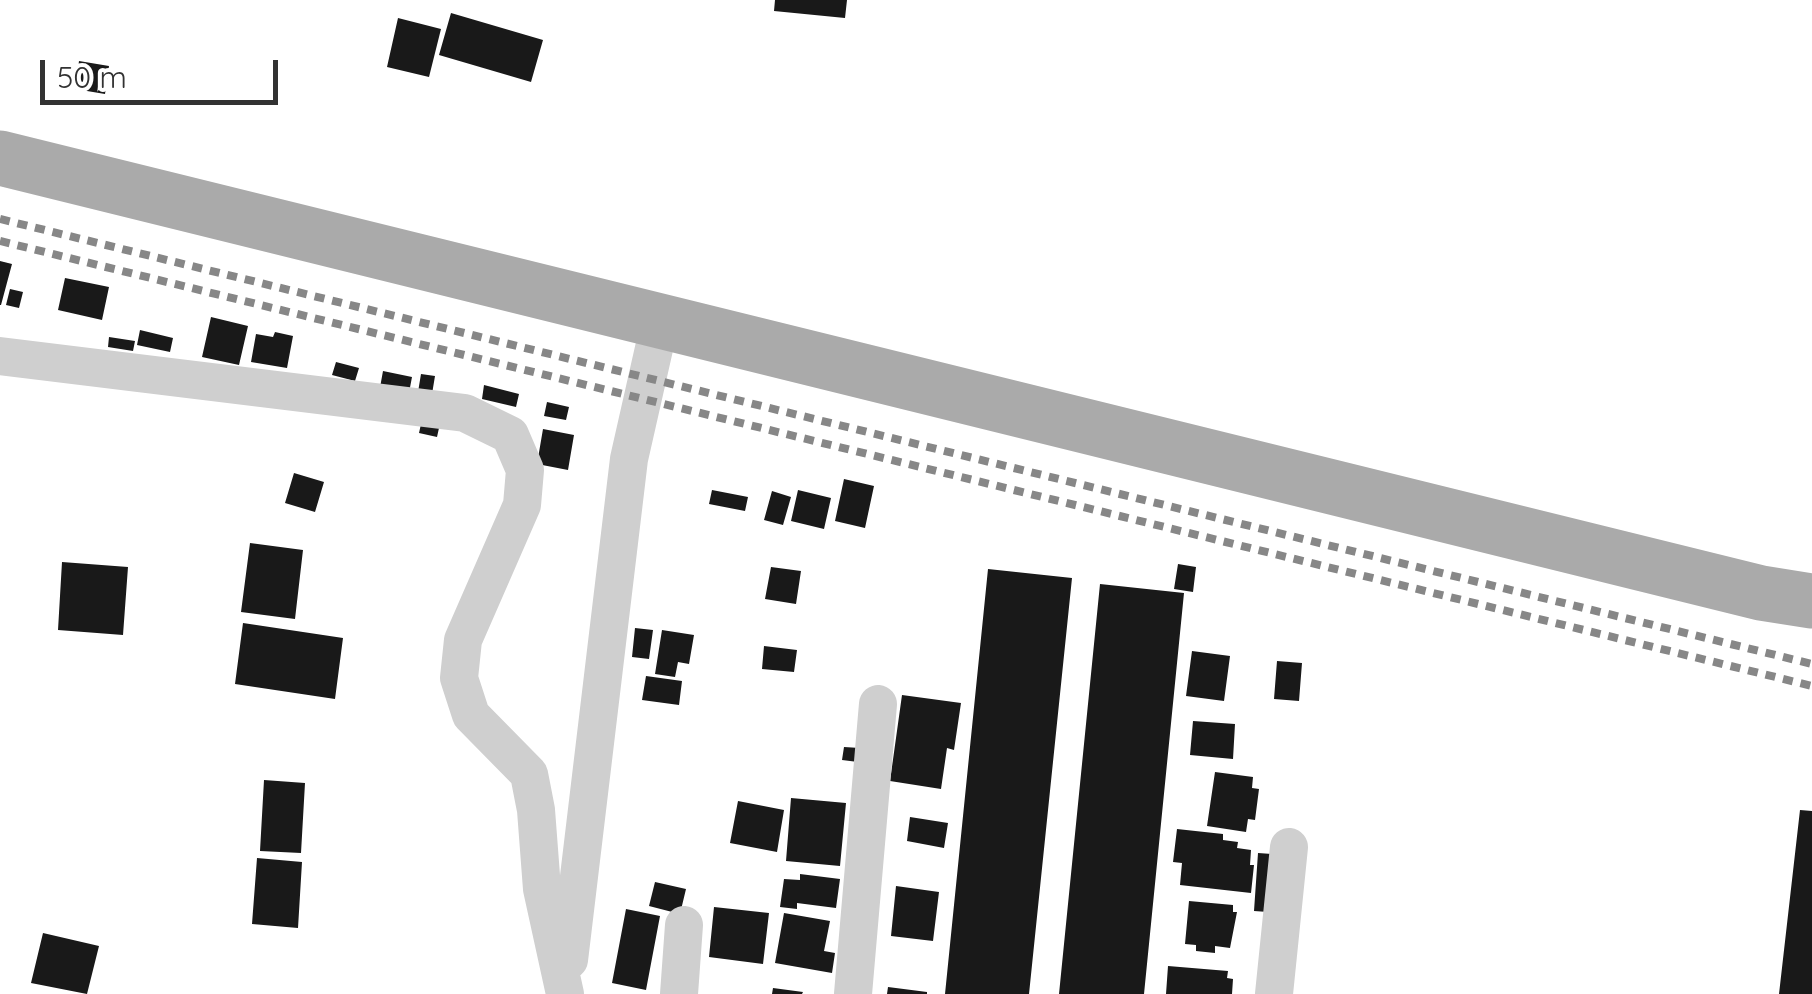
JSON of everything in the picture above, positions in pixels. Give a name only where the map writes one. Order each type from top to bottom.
[{"type":"main road","points":[[0,158],[1761,593],[1812,601]]},
{"type":"street","points":[[566,991],[629,459],[660,322]]},
{"type":"street","points":[[0,356],[465,412],[510,435],[525,470],[522,504],[463,640],[458,678],[472,715],[528,774],[536,810],[542,890],[566,991]]},
{"type":"street","points":[[854,994],[878,704]]},
{"type":"street","points":[[1274,994],[1290,847]]},
{"type":"street","points":[[679,994],[684,925]]},
{"type":"building","points":[[775,0],[847,0],[845,18],[774,11]]},
{"type":"building","points":[[451,13],[543,40],[531,82],[439,55]]},
{"type":"building","points":[[398,18],[441,29],[429,77],[387,67]]},
{"type":"building","points":[[79,61],[109,66],[105,94],[75,89]]},
{"type":"building","points":[[0,261],[12,264],[1,305],[0,305]]},
{"type":"building","points":[[65,278],[109,287],[102,320],[58,310]]},
{"type":"building","points":[[10,289],[23,292],[19,308],[6,305]]},
{"type":"building","points":[[211,317],[248,326],[239,365],[202,357]]},
{"type":"building","points":[[140,330],[173,338],[170,352],[137,345]]},
{"type":"building","points":[[275,332],[293,336],[287,368],[251,362],[256,334],[273,337]]},
{"type":"building","points":[[109,337],[135,341],[133,351],[108,347]]},
{"type":"building","points":[[336,362],[359,368],[355,381],[332,375]]},
{"type":"building","points":[[383,371],[412,377],[408,398],[379,393]]},
{"type":"building","points":[[421,374],[435,376],[431,400],[417,398]]},
{"type":"building","points":[[484,385],[519,394],[516,407],[482,399]]},
{"type":"building","points":[[547,402],[569,407],[566,420],[544,416]]},
{"type":"building","points":[[423,415],[441,419],[437,437],[419,433]]},
{"type":"building","points":[[543,429],[574,435],[568,470],[537,464]]},
{"type":"building","points":[[294,473],[324,482],[315,512],[285,503]]},
{"type":"building","points":[[844,479],[874,486],[865,528],[835,521]]},
{"type":"building","points":[[712,490],[748,497],[745,511],[709,504]]},
{"type":"building","points":[[798,490],[831,498],[824,529],[791,521]]},
{"type":"building","points":[[772,491],[791,497],[783,525],[764,520]]},
{"type":"building","points":[[250,543],[303,550],[295,619],[241,612]]},
{"type":"building","points":[[62,562],[128,567],[123,635],[58,630]]},
{"type":"building","points":[[1178,564],[1196,567],[1193,592],[1174,589]]},
{"type":"building","points":[[771,567],[801,571],[796,604],[765,599]]},
{"type":"building","points":[[988,569],[1072,578],[1029,994],[945,994]]},
{"type":"building","points":[[1100,584],[1184,593],[1144,994],[1059,994]]},
{"type":"building","points":[[243,623],[343,638],[335,699],[235,684]]},
{"type":"building","points":[[635,628],[653,630],[649,659],[632,657]]},
{"type":"building","points":[[662,630],[694,635],[689,664],[678,662],[675,677],[655,674]]},
{"type":"building","points":[[764,646],[797,650],[794,672],[762,669]]},
{"type":"building","points":[[1192,651],[1230,656],[1224,701],[1186,696]]},
{"type":"building","points":[[1277,661],[1302,663],[1299,701],[1274,699]]},
{"type":"building","points":[[646,676],[682,681],[679,705],[642,700]]},
{"type":"building","points":[[902,695],[961,703],[954,750],[947,748],[941,789],[890,781]]},
{"type":"building","points":[[1193,721],[1235,724],[1233,759],[1190,755]]},
{"type":"building","points":[[844,747],[860,748],[858,762],[842,760]]},
{"type":"building","points":[[1215,772],[1253,777],[1252,788],[1259,789],[1255,820],[1248,819],[1246,832],[1207,826]]},
{"type":"building","points":[[264,780],[305,783],[301,853],[260,851]]},
{"type":"building","points":[[791,798],[846,803],[840,866],[786,861]]},
{"type":"building","points":[[738,801],[784,810],[777,852],[730,843]]},
{"type":"building","points":[[1800,810],[1812,811],[1812,994],[1779,994]]},
{"type":"building","points":[[910,817],[948,823],[944,848],[907,841]]},
{"type":"building","points":[[1177,829],[1223,834],[1223,840],[1238,842],[1237,848],[1251,850],[1251,893],[1180,885],[1182,863],[1173,862]]},
{"type":"building","points":[[1258,853],[1286,855],[1282,913],[1254,911]]},
{"type":"building","points":[[257,858],[302,862],[298,928],[252,924]]},
{"type":"building","points":[[800,874],[840,879],[836,908],[797,903],[797,909],[780,907],[784,879],[800,880]]},
{"type":"building","points":[[655,882],[686,889],[680,914],[649,906]]},
{"type":"building","points":[[896,886],[939,892],[933,941],[891,936]]},
{"type":"building","points":[[1189,901],[1233,905],[1233,912],[1237,912],[1230,948],[1215,946],[1215,953],[1196,951],[1196,945],[1185,944]]},
{"type":"building","points":[[714,907],[769,913],[763,964],[709,957]]},
{"type":"building","points":[[626,909],[660,916],[646,990],[612,983]]},
{"type":"building","points":[[784,913],[830,921],[824,951],[835,953],[832,973],[775,963]]},
{"type":"building","points":[[43,933],[99,946],[87,994],[31,983]]},
{"type":"building","points":[[1168,966],[1228,971],[1227,978],[1233,979],[1232,994],[1166,994]]},
{"type":"building","points":[[888,987],[927,992],[927,994],[887,994]]},
{"type":"building","points":[[773,988],[803,992],[772,994]]},
{"type":"railway","points":[[0,219],[1812,664]]},
{"type":"railway","points":[[0,241],[1812,686]]}]
